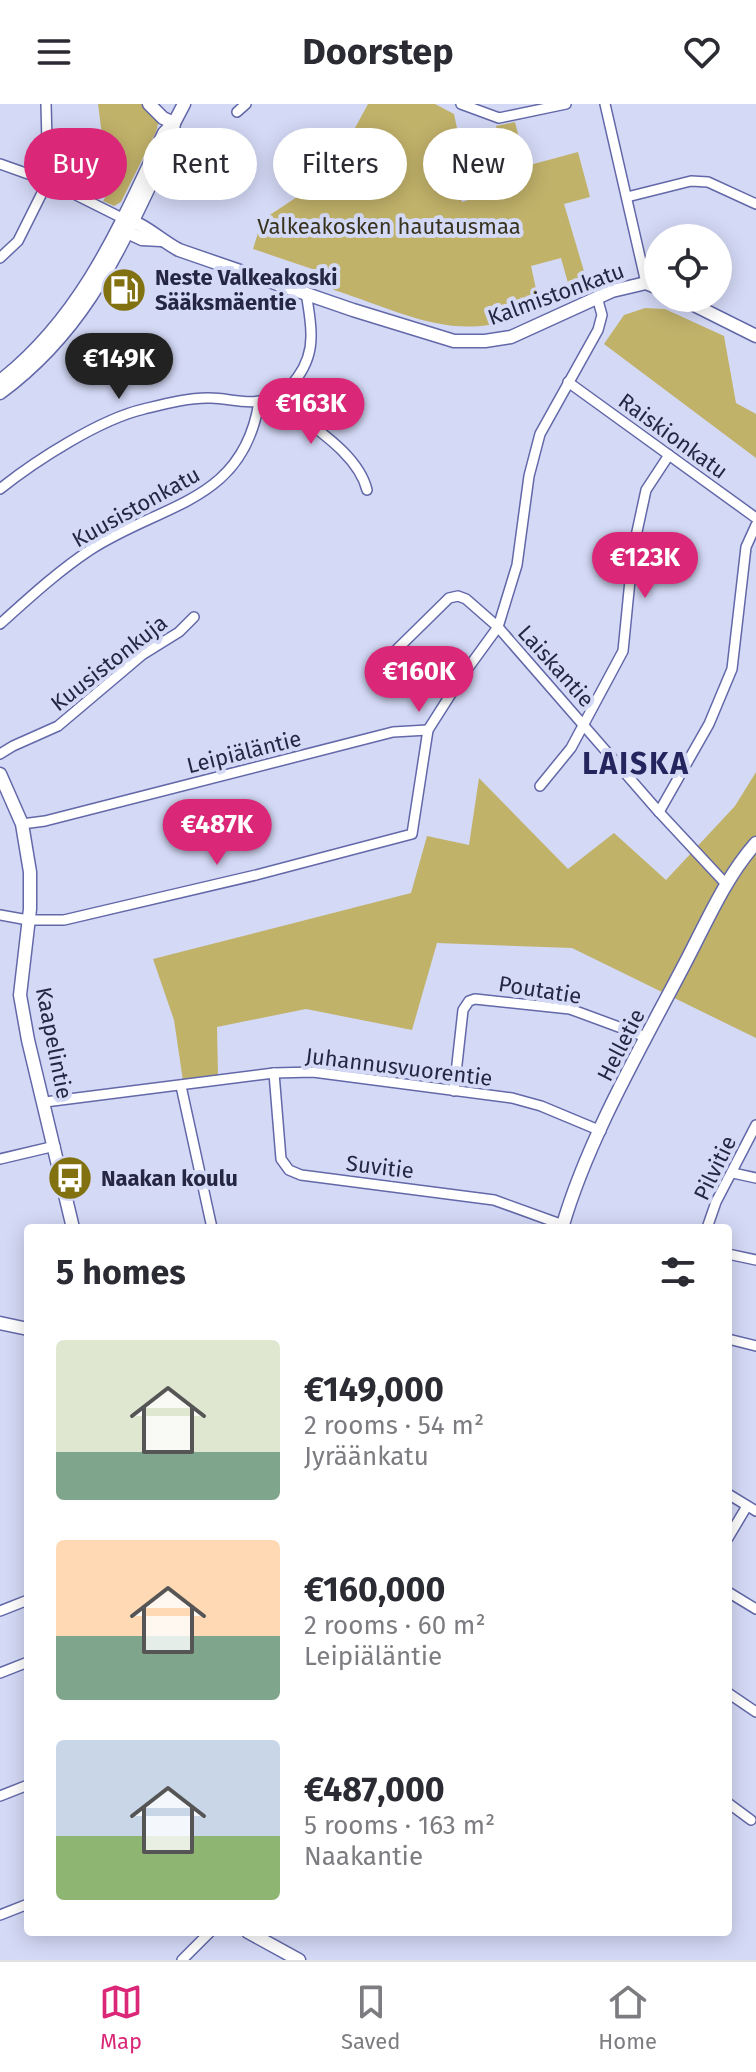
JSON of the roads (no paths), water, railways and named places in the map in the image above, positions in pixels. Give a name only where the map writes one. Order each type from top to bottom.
[{"type":"street","points":[[46,104],[47,128]]},
{"type":"street","points":[[149,104],[163,118],[174,123]]},
{"type":"street","points":[[0,393],[47,353],[94,294],[128,223],[164,133],[174,123],[184,104]]},
{"type":"street","points":[[237,112],[246,104]]},
{"type":"street","points":[[461,104],[499,118],[566,104]]},
{"type":"street","points":[[605,104],[644,257]]},
{"type":"street","points":[[0,164],[24,172]]},
{"type":"street","points":[[627,197],[691,181],[708,182],[756,204]]},
{"type":"street","points":[[0,258],[18,241],[38,200]]},
{"type":"street","points":[[84,200],[128,223]]},
{"type":"street","points":[[0,381],[33,352],[71,310],[128,223]]},
{"type":"street","name":"Kalmistonkatu","points":[[128,223],[142,239],[161,240],[195,256],[454,341],[511,337],[597,297],[644,287]]},
{"type":"street","points":[[0,489],[93,430],[141,409],[208,397],[259,402],[276,396],[290,386],[304,368],[309,353],[311,335],[306,292]]},
{"type":"street","name":"Laiskantie","points":[[597,297],[602,315],[598,330],[540,434],[529,476],[517,565],[498,627],[726,884]]},
{"type":"street","points":[[708,312],[756,336]]},
{"type":"street","name":"Raiskionkatu","points":[[568,382],[756,518]]},
{"type":"street","points":[[276,396],[353,463],[364,476],[367,490]]},
{"type":"street","name":"Kuusistonkatu","points":[[0,624],[63,569],[90,550],[213,486],[228,473],[242,453],[256,419],[259,402]]},
{"type":"street","points":[[540,786],[571,748],[623,651],[633,550],[646,490],[669,455]]},
{"type":"street","points":[[659,812],[709,724],[732,669],[746,547],[756,525]]},
{"type":"street","points":[[0,915],[28,920],[64,920],[412,834],[428,730],[498,627],[466,599],[458,596],[449,598],[385,661]]},
{"type":"street","name":"Kuusistonkuja","points":[[0,754],[58,726],[142,655],[179,632],[194,617]]},
{"type":"street","name":"Leipiäläntie","points":[[22,824],[45,821],[393,732],[428,730]]},
{"type":"street","name":"Kaapelintie","points":[[0,774],[22,824],[30,872],[20,995],[72,1224]]},
{"type":"street","name":"Helletie","points":[[563,1224],[601,1131],[646,1037],[726,884],[756,843]]},
{"type":"street","name":"Poutatie","points":[[454,1091],[463,1010],[469,1001],[475,999],[570,1009],[646,1037]]},
{"type":"street","name":"Juhannusvuorentie","points":[[45,1102],[274,1073],[313,1072],[512,1098],[541,1106],[601,1131]]},
{"type":"street","name":"Suvitie","points":[[274,1073],[281,1159],[289,1170],[301,1175],[494,1200],[557,1224]]},
{"type":"street","points":[[181,1086],[211,1224]]},
{"type":"street","name":"Pilvitie","points":[[708,1224],[716,1202],[756,1125]]},
{"type":"street","points":[[0,1159],[55,1146]]},
{"type":"street","points":[[733,1173],[756,1178]]},
{"type":"street","points":[[732,1255],[756,1260]]},
{"type":"street","points":[[0,1323],[24,1328]]},
{"type":"street","points":[[732,1340],[756,1346]]},
{"type":"street","points":[[732,1497],[751,1509],[732,1533]]},
{"type":"street","points":[[732,1594],[756,1609]]},
{"type":"street","points":[[0,1611],[24,1602]]},
{"type":"street","points":[[0,1673],[24,1664]]},
{"type":"street","points":[[732,1696],[756,1712]]},
{"type":"street","points":[[0,1796],[24,1787]]},
{"type":"street","points":[[732,1806],[751,1820]]},
{"type":"street","points":[[0,1915],[24,1906]]},
{"type":"street","points":[[182,1960],[206,1936]]},
{"type":"street","points":[[255,1936],[296,1959]]},
{"type":"place","name":"Neste Valkeakoski Sääksmäentie","points":[[124,290]]},
{"type":"place","name":"Naakan koulu","points":[[70,1178]]},
{"type":"district","name":"LAISKA","points":[[636,764]]},
{"type":"park label","name":"Valkeakosken hautausmaa","points":[[389,226]]}]
